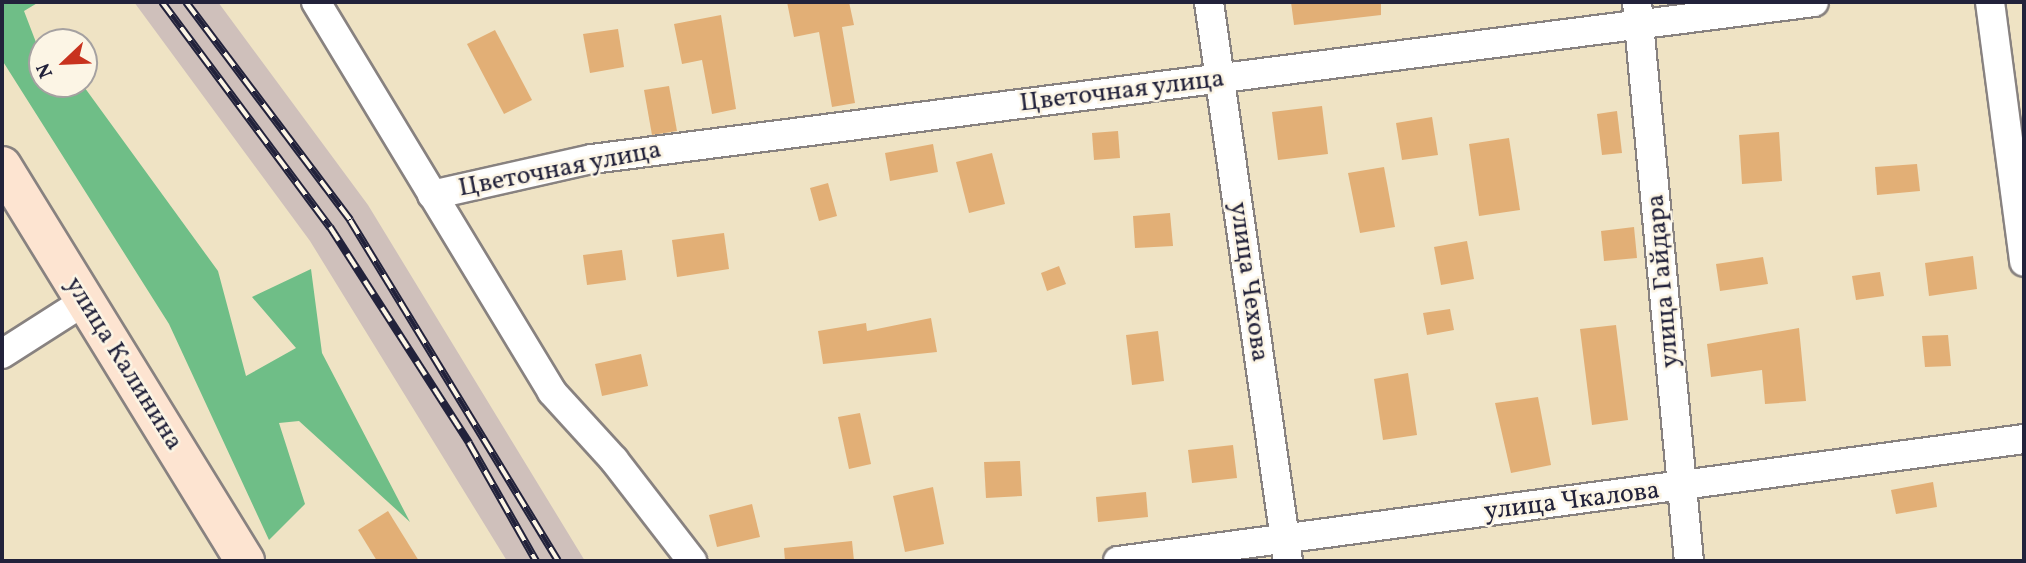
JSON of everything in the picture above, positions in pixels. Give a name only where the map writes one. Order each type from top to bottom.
[{"type":"main road","name":"улица Калинина","points":[[2,166],[245,561]]},
{"type":"street","points":[[316,2],[552,392],[614,460],[692,561]]},
{"type":"street","name":"улица Чехова","points":[[1209,2],[1286,549]]},
{"type":"street","name":"Цветочная улица","points":[[432,195],[592,159],[1219,79],[1638,13],[1814,2]]},
{"type":"street","points":[[1990,2],[2024,262]]},
{"type":"street","name":"улица Гайдара","points":[[1638,13],[1689,561]]},
{"type":"street","points":[[2,354],[85,301]]},
{"type":"street","name":"улица Чкалова","points":[[1118,561],[1286,549],[2024,439]]},
{"type":"shaded area","points":[[134,2],[218,2],[368,205],[585,561],[507,561],[310,241]]},
{"type":"green space","points":[[2,2],[39,2],[24,11],[31,28],[28,28],[28,98],[92,98],[218,271],[246,376],[296,348],[252,297],[311,269],[322,353],[410,522],[299,421],[279,423],[305,504],[269,540],[169,324],[2,60]]},
{"type":"building","points":[[787,2],[849,2],[854,25],[842,27],[855,103],[832,107],[819,32],[794,37]]},
{"type":"building","points":[[1291,2],[1381,2],[1381,15],[1294,25]]},
{"type":"building","points":[[721,15],[736,109],[712,114],[702,60],[682,64],[674,24]]},
{"type":"building","points":[[618,29],[624,67],[590,73],[583,34]]},
{"type":"building","points":[[495,30],[532,100],[504,114],[467,44]]},
{"type":"building","points":[[669,86],[677,131],[652,135],[644,90]]},
{"type":"building","points":[[1322,106],[1328,154],[1278,160],[1272,112]]},
{"type":"building","points":[[1617,111],[1622,153],[1602,155],[1597,114]]},
{"type":"building","points":[[1432,117],[1438,155],[1402,160],[1396,123]]},
{"type":"building","points":[[1118,131],[1120,158],[1094,160],[1092,133]]},
{"type":"building","points":[[1779,132],[1782,181],[1742,184],[1739,135]]},
{"type":"building","points":[[1509,138],[1520,210],[1479,216],[1469,144]]},
{"type":"building","points":[[933,144],[938,172],[890,181],[885,153]]},
{"type":"building","points":[[992,153],[1005,204],[969,213],[956,162]]},
{"type":"building","points":[[1917,164],[1920,191],[1877,195],[1875,167]]},
{"type":"building","points":[[1384,167],[1395,227],[1360,233],[1348,173]]},
{"type":"building","points":[[828,183],[837,216],[819,221],[810,188]]},
{"type":"building","points":[[1170,213],[1173,246],[1135,248],[1133,216]]},
{"type":"building","points":[[1634,227],[1637,258],[1604,261],[1601,231]]},
{"type":"building","points":[[724,233],[729,269],[677,277],[672,240]]},
{"type":"building","points":[[1467,241],[1474,279],[1441,285],[1434,247]]},
{"type":"building","points":[[622,250],[626,280],[587,285],[583,255]]},
{"type":"building","points":[[1973,256],[1977,289],[1929,296],[1925,263]]},
{"type":"building","points":[[1763,257],[1768,284],[1720,291],[1716,264]]},
{"type":"building","points":[[1059,266],[1066,284],[1047,291],[1041,273]]},
{"type":"building","points":[[1880,272],[1884,296],[1856,300],[1852,276]]},
{"type":"building","points":[[1450,309],[1454,330],[1427,335],[1423,313]]},
{"type":"building","points":[[931,318],[937,352],[823,364],[818,331],[866,323],[867,331]]},
{"type":"building","points":[[1616,325],[1628,420],[1592,425],[1580,329]]},
{"type":"building","points":[[1799,328],[1806,401],[1765,404],[1762,370],[1711,377],[1707,344]]},
{"type":"building","points":[[1158,331],[1164,381],[1132,385],[1126,335]]},
{"type":"building","points":[[1948,335],[1951,366],[1925,367],[1922,336]]},
{"type":"building","points":[[641,354],[648,386],[602,396],[595,364]]},
{"type":"building","points":[[1408,373],[1417,435],[1383,440],[1374,379]]},
{"type":"building","points":[[1538,397],[1551,465],[1511,473],[1495,403]]},
{"type":"building","points":[[860,413],[871,464],[849,469],[838,417]]},
{"type":"building","points":[[1233,445],[1237,478],[1192,483],[1188,450]]},
{"type":"building","points":[[1020,461],[1022,496],[986,498],[984,462]]},
{"type":"building","points":[[1933,482],[1937,507],[1896,514],[1891,490]]},
{"type":"building","points":[[933,487],[944,544],[905,552],[893,496]]},
{"type":"building","points":[[1146,492],[1148,517],[1098,522],[1096,497]]},
{"type":"building","points":[[752,504],[760,537],[717,547],[709,515]]},
{"type":"building","points":[[388,511],[419,561],[377,561],[358,530]]},
{"type":"building","points":[[852,541],[854,561],[785,561],[784,548]]},
{"type":"railway","points":[[162,2],[330,227],[469,443],[536,561]]},
{"type":"railway","points":[[186,2],[350,220],[558,561]]}]
